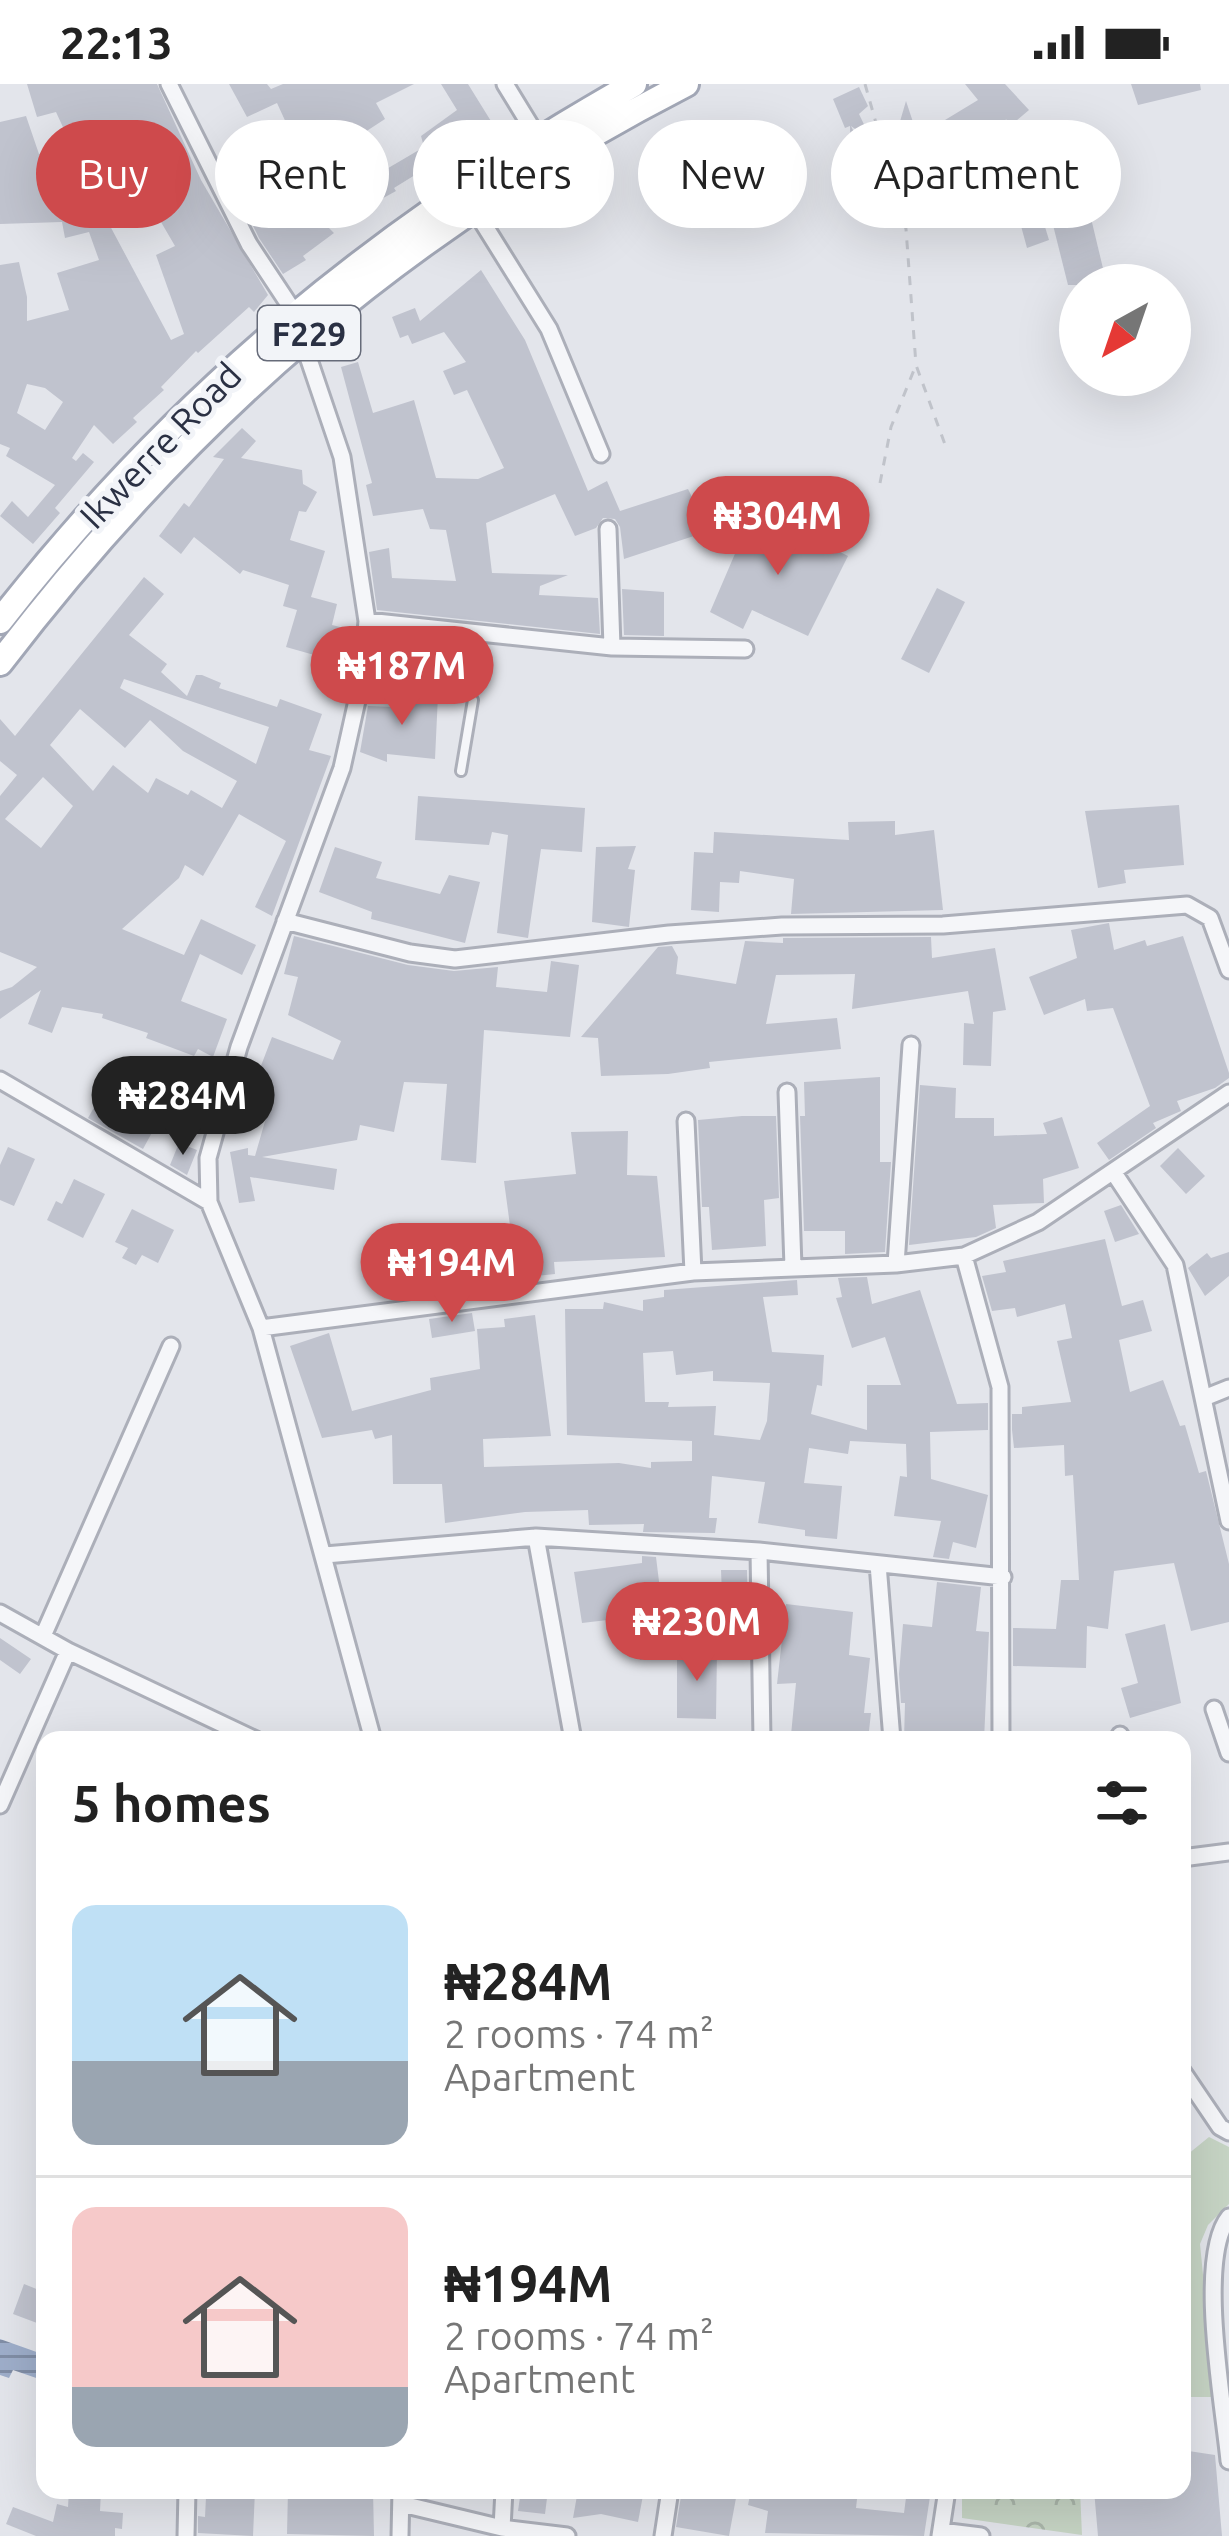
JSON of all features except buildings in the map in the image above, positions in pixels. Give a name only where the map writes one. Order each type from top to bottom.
[{"type":"main road","name":"Ikwerre Road","points":[[570,120],[634,84]]},
{"type":"main road","name":"F229","points":[[614,122],[686,84]]},
{"type":"main road","name":"Ikwerre Road","points":[[0,621],[151,446],[294,312],[413,224]]},
{"type":"main road","name":"F229","points":[[0,663],[49,598],[157,474],[302,339],[446,228]]},
{"type":"street","points":[[170,84],[249,244],[294,312]]},
{"type":"street","points":[[505,84],[527,120]]},
{"type":"street","points":[[486,228],[549,329],[602,454]]},
{"type":"street","points":[[302,339],[342,457],[367,621],[362,678],[342,768],[238,1047],[208,1158],[209,1202],[261,1328],[371,1731]]},
{"type":"street","points":[[608,529],[612,647]]},
{"type":"street","points":[[367,621],[612,647],[745,649]]},
{"type":"street","points":[[285,920],[410,953],[455,958],[669,934],[782,926],[943,925],[1186,905],[1210,919],[1229,970]]},
{"type":"street","points":[[896,1264],[911,1046]]},
{"type":"street","points":[[0,1080],[209,1202]]},
{"type":"street","points":[[787,1092],[793,1267]]},
{"type":"street","points":[[261,1328],[694,1272],[896,1264],[964,1256],[1038,1222],[1229,1093]]},
{"type":"street","points":[[686,1120],[694,1272]]},
{"type":"street","points":[[1114,1172],[1174,1265],[1229,1521]]},
{"type":"street","points":[[964,1256],[1000,1387],[1001,1731]]},
{"type":"street","points":[[43,1636],[170,1346]]},
{"type":"street","points":[[1204,1398],[1229,1388]]},
{"type":"street","points":[[325,1555],[536,1537],[759,1551],[1003,1577]]},
{"type":"street","points":[[536,1537],[571,1731]]},
{"type":"street","points":[[759,1551],[762,1731]]},
{"type":"street","points":[[878,1564],[891,1731]]},
{"type":"street","points":[[0,1613],[68,1651],[237,1731]]},
{"type":"street","points":[[0,1804],[68,1651]]},
{"type":"street","points":[[1214,1709],[1229,1753]]},
{"type":"street","points":[[1191,1857],[1229,1852]]},
{"type":"street","points":[[1191,2082],[1226,2125]]},
{"type":"street","points":[[1229,2217],[1220,2228],[1212,2283],[1229,2461]]},
{"type":"street","points":[[186,2536],[187,2499]]},
{"type":"street","points":[[400,2536],[401,2499]]},
{"type":"street","points":[[408,2499],[502,2528],[567,2536]]},
{"type":"street","points":[[502,2528],[504,2499]]},
{"type":"street","points":[[663,2536],[669,2499]]},
{"type":"street","points":[[946,2499],[940,2533],[980,2536]]},
{"type":"lane","points":[[362,678],[464,686],[473,700],[461,771]]},
{"type":"path","points":[[865,84],[906,229],[916,364],[947,450]]},
{"type":"path","points":[[880,483],[891,427],[916,364]]},
{"type":"green space","points":[[1209,2137],[1229,2147],[1229,2204],[1208,2225],[1200,2244],[1215,2397],[1191,2397],[1191,2152]]},
{"type":"green space","points":[[962,2499],[1080,2499],[1082,2535],[962,2518]]},
{"type":"water","points":[[0,2339],[36,2352],[36,2378],[13,2370],[9,2378],[0,2375]]}]
